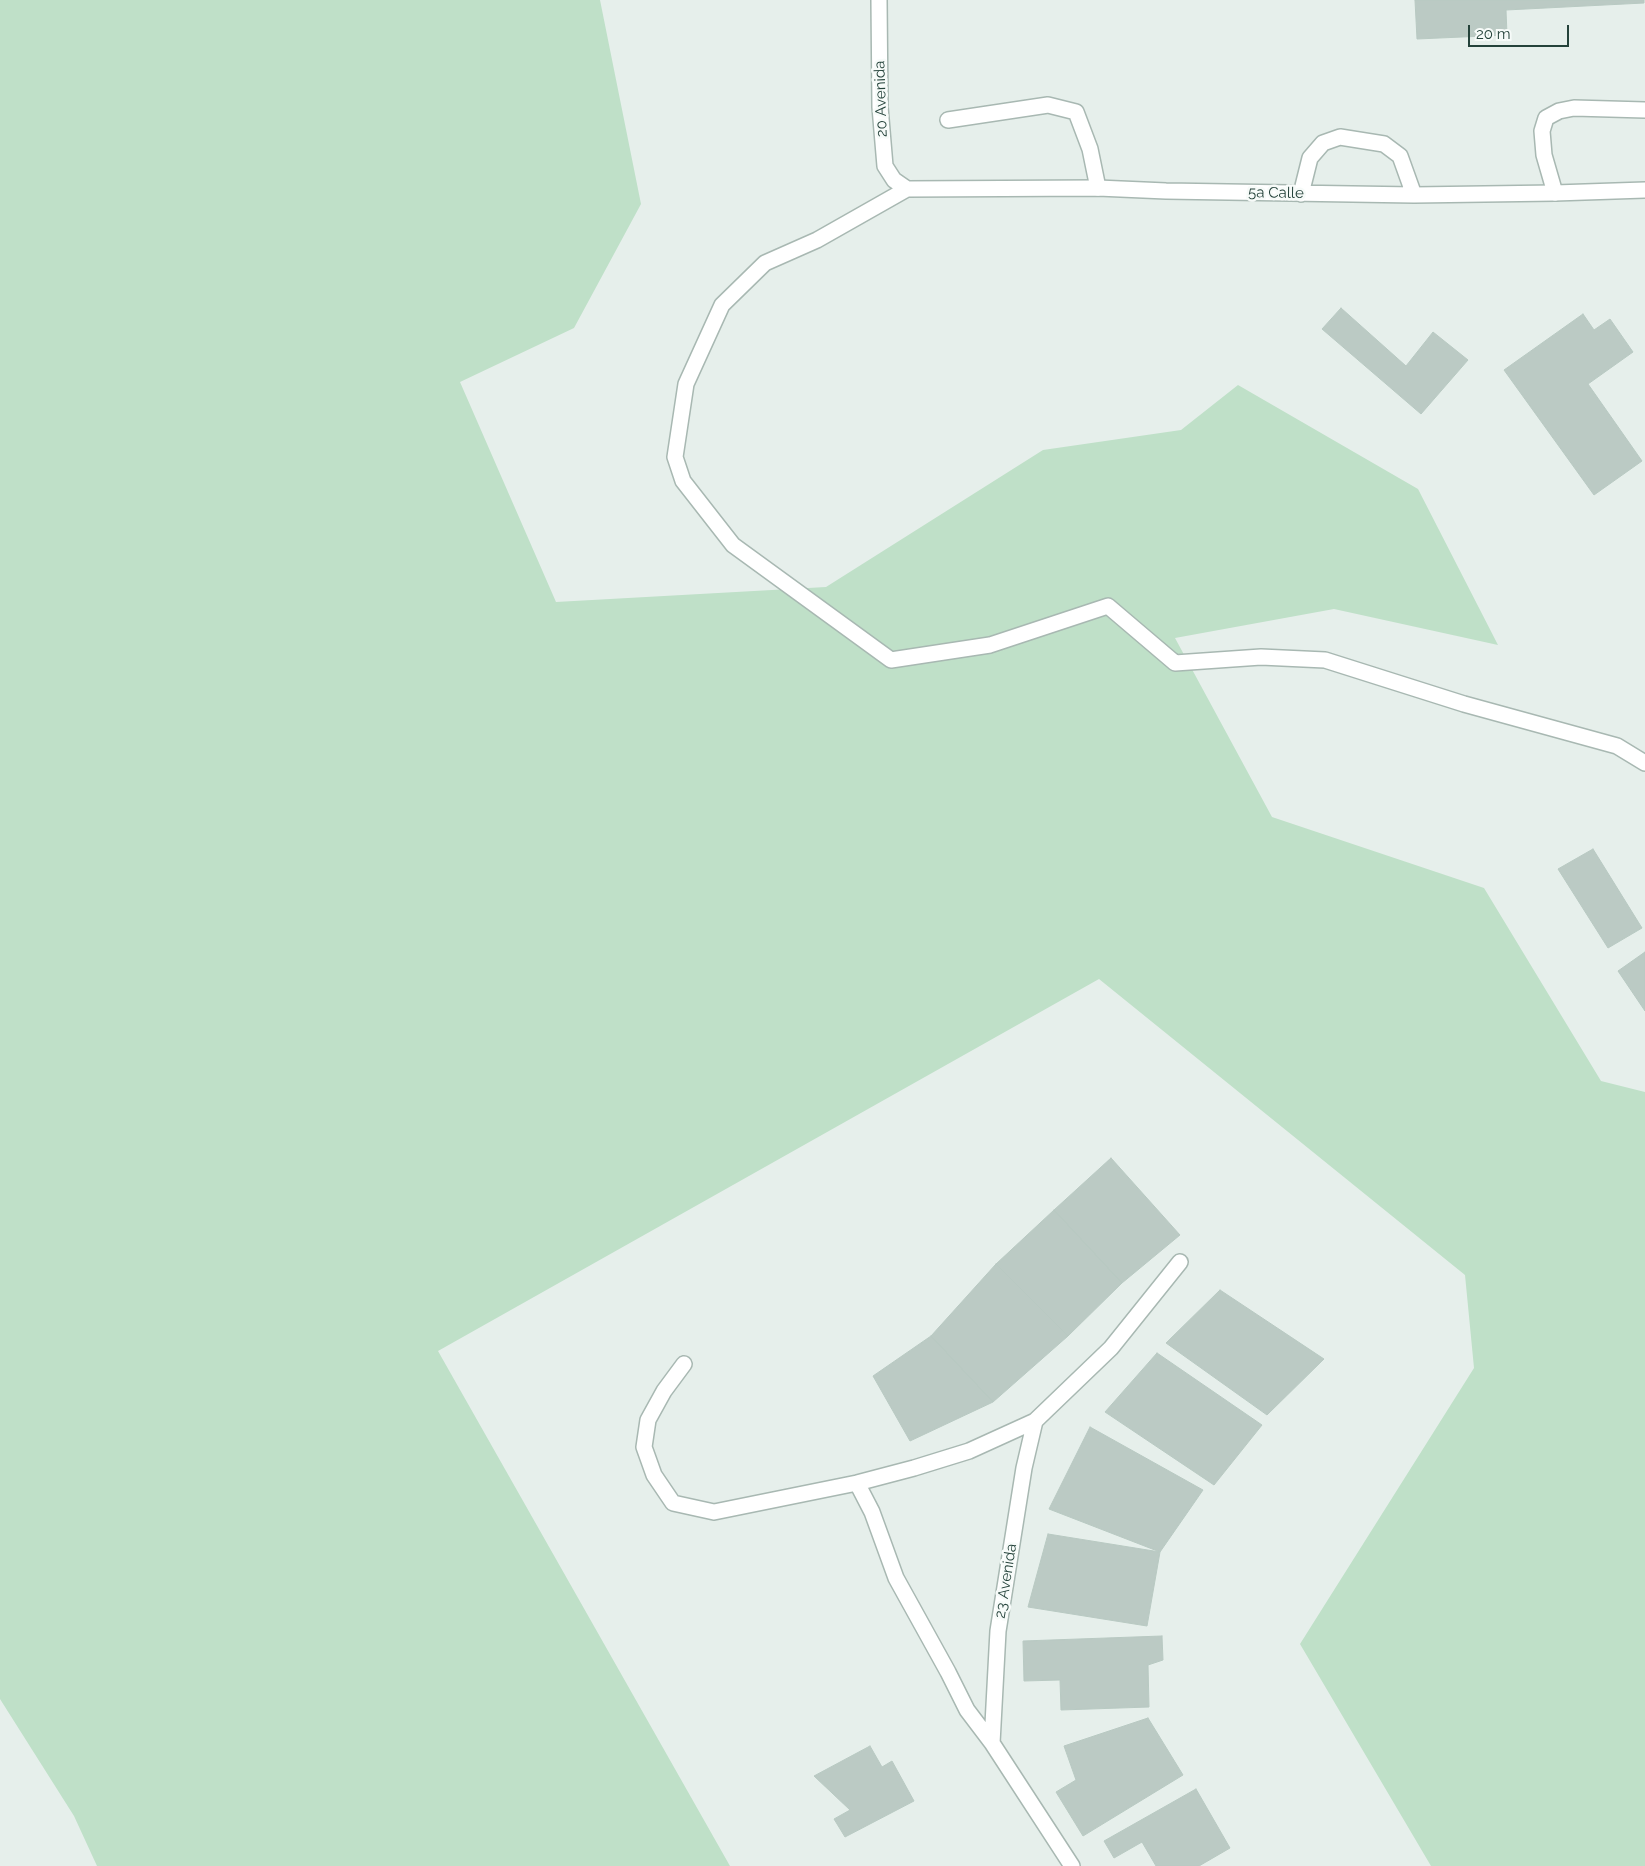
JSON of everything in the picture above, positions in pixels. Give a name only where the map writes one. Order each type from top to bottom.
[{"type":"street","name":"20 Avenida","points":[[879,0],[880,107],[885,166],[894,180],[907,189]]},
{"type":"street","points":[[948,120],[1048,105],[1076,112],[1090,149],[1098,188]]},
{"type":"street","points":[[1555,193],[1544,155],[1542,131],[1546,118],[1574,108],[1645,110]]},
{"type":"street","points":[[1301,194],[1310,158],[1323,143],[1340,137],[1384,144],[1400,156],[1414,195]]},
{"type":"street","name":"5a Calle","points":[[907,189],[1098,188],[1301,194],[1414,195],[1645,190]]},
{"type":"street","points":[[907,189],[817,240],[765,263],[722,305],[686,384],[675,457],[683,481],[733,545],[891,660],[990,645],[1108,606],[1175,663],[1261,657],[1325,660],[1464,704],[1617,746],[1645,763]]},
{"type":"street","points":[[684,1364],[664,1391],[648,1420],[644,1447],[654,1476],[673,1503],[714,1512],[857,1483],[969,1451],[1035,1421],[1111,1348],[1180,1262]]},
{"type":"street","name":"23 Avenida","points":[[992,1743],[998,1631],[1024,1468],[1035,1421]]},
{"type":"street","points":[[857,1483],[872,1512],[896,1578],[967,1710],[992,1743],[1072,1866]]},
{"type":"green space","points":[[0,0],[600,0],[641,204],[574,328],[460,382],[556,602],[826,587],[1043,450],[1181,430],[1238,385],[1418,489],[1498,645],[1334,609],[1175,638],[1272,817],[1484,888],[1601,1081],[1645,1092],[1645,1866],[1431,1866],[1300,1644],[1474,1368],[1465,1275],[1099,979],[438,1351],[730,1866],[97,1866],[74,1816],[0,1699]]},
{"type":"building","points":[[1415,0],[1644,0],[1644,3],[1506,10],[1507,35],[1417,39]]},
{"type":"building","points":[[1341,308],[1406,366],[1433,332],[1468,360],[1421,414],[1322,329]]},
{"type":"building","points":[[1583,314],[1594,330],[1610,319],[1633,352],[1588,384],[1642,461],[1594,495],[1504,370]]},
{"type":"building","points":[[1593,849],[1642,928],[1608,948],[1558,869]]},
{"type":"building","points":[[1645,952],[1645,1011],[1618,971]]},
{"type":"building","points":[[1111,1158],[1180,1235],[1122,1283],[1054,1210]]},
{"type":"building","points":[[1054,1210],[1122,1283],[1068,1336],[996,1264]]},
{"type":"building","points":[[996,1264],[1068,1336],[993,1402],[931,1336]]},
{"type":"building","points":[[1220,1290],[1324,1359],[1267,1415],[1166,1343]]},
{"type":"building","points":[[931,1336],[993,1402],[910,1441],[873,1376]]},
{"type":"building","points":[[1157,1353],[1262,1425],[1214,1485],[1105,1412]]},
{"type":"building","points":[[1090,1427],[1203,1490],[1160,1552],[1049,1509]]},
{"type":"building","points":[[1048,1534],[1160,1552],[1147,1626],[1028,1607]]},
{"type":"building","points":[[1162,1636],[1163,1660],[1148,1665],[1149,1707],[1061,1710],[1060,1680],[1024,1681],[1023,1641]]},
{"type":"building","points":[[1148,1718],[1183,1775],[1083,1836],[1056,1792],[1076,1780],[1064,1746]]},
{"type":"building","points":[[870,1746],[882,1767],[892,1761],[914,1801],[845,1837],[834,1819],[850,1810],[814,1776]]},
{"type":"building","points":[[1196,1789],[1230,1848],[1199,1866],[1156,1866],[1142,1842],[1114,1858],[1104,1841]]}]
